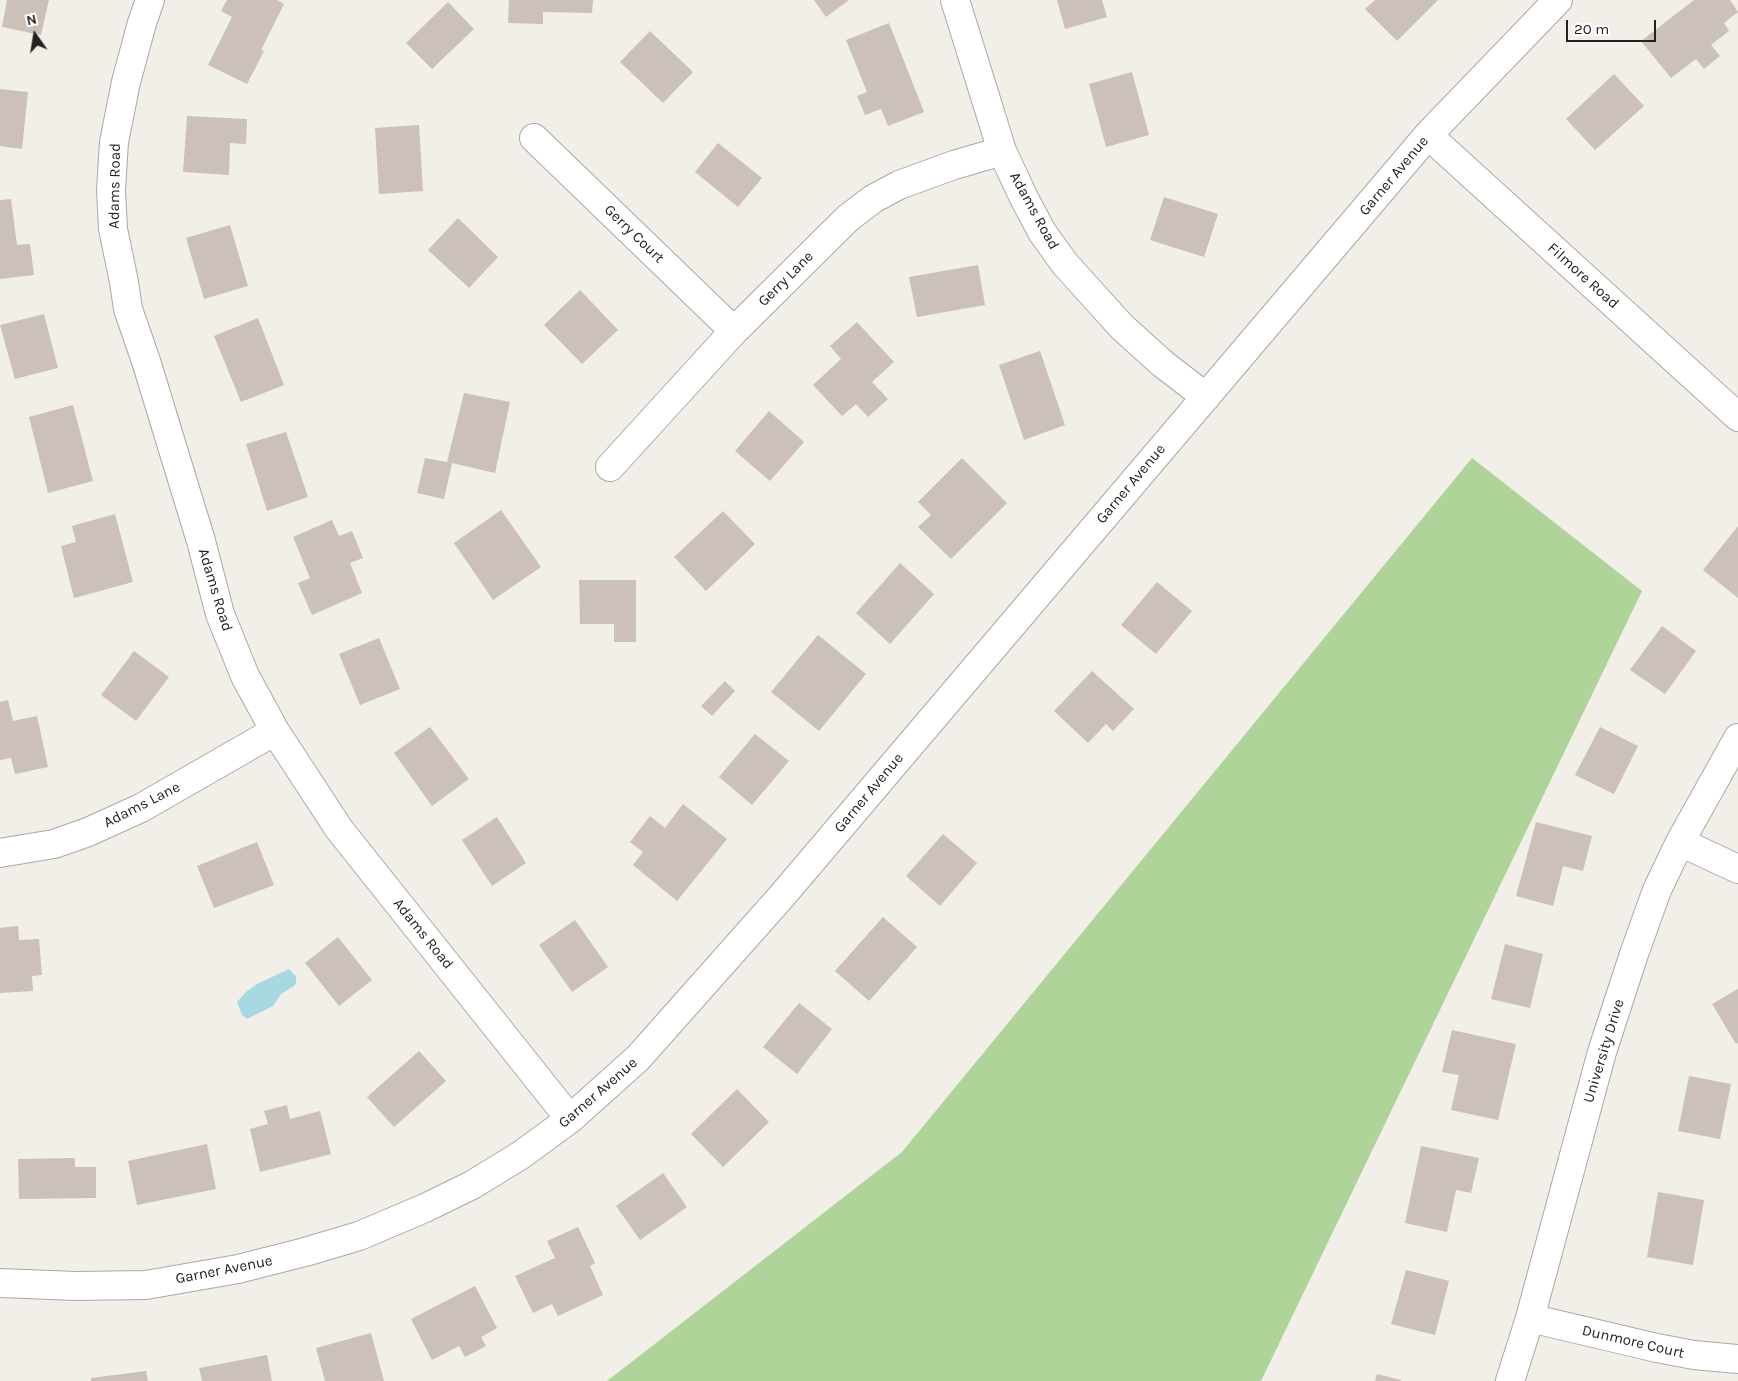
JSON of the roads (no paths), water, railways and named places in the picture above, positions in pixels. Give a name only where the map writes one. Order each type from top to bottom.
[{"type":"street","name":"Adams Road","points":[[150,0],[126,82],[114,142],[111,190],[113,229],[128,309],[146,361],[201,541],[220,614],[246,676],[275,731],[339,829],[570,1118]]},
{"type":"street","name":"Adams Road","points":[[955,0],[1002,150],[1022,196],[1042,232],[1065,264],[1122,327],[1163,364],[1206,397]]},
{"type":"street","name":"Garner Avenue","points":[[0,1283],[76,1286],[146,1284],[238,1269],[305,1252],[359,1236],[425,1208],[472,1185],[521,1155],[570,1118],[645,1051],[780,897],[1428,135],[1558,0]]},
{"type":"street","name":"Filmore Road","points":[[1428,135],[1738,417]]},
{"type":"street","name":"Gerry Court","points":[[534,138],[734,330]]},
{"type":"street","name":"Gerry Lane","points":[[610,467],[734,330],[848,218],[873,199],[898,185],[1002,150]]},
{"type":"street","name":"Adams Lane","points":[[0,853],[54,844],[88,832],[141,808],[275,731]]},
{"type":"street","name":"University Drive","points":[[1510,1381],[1530,1318],[1602,1052],[1634,954],[1657,890],[1680,842],[1738,738]]},
{"type":"street","points":[[1680,842],[1738,869]]},
{"type":"street","name":"Dunmore Court","points":[[1530,1318],[1657,1348],[1694,1355],[1738,1359]]},
{"type":"water","points":[[289,969],[296,976],[294,986],[281,994],[273,1006],[247,1019],[242,1015],[237,1002],[246,992],[257,984]]}]
